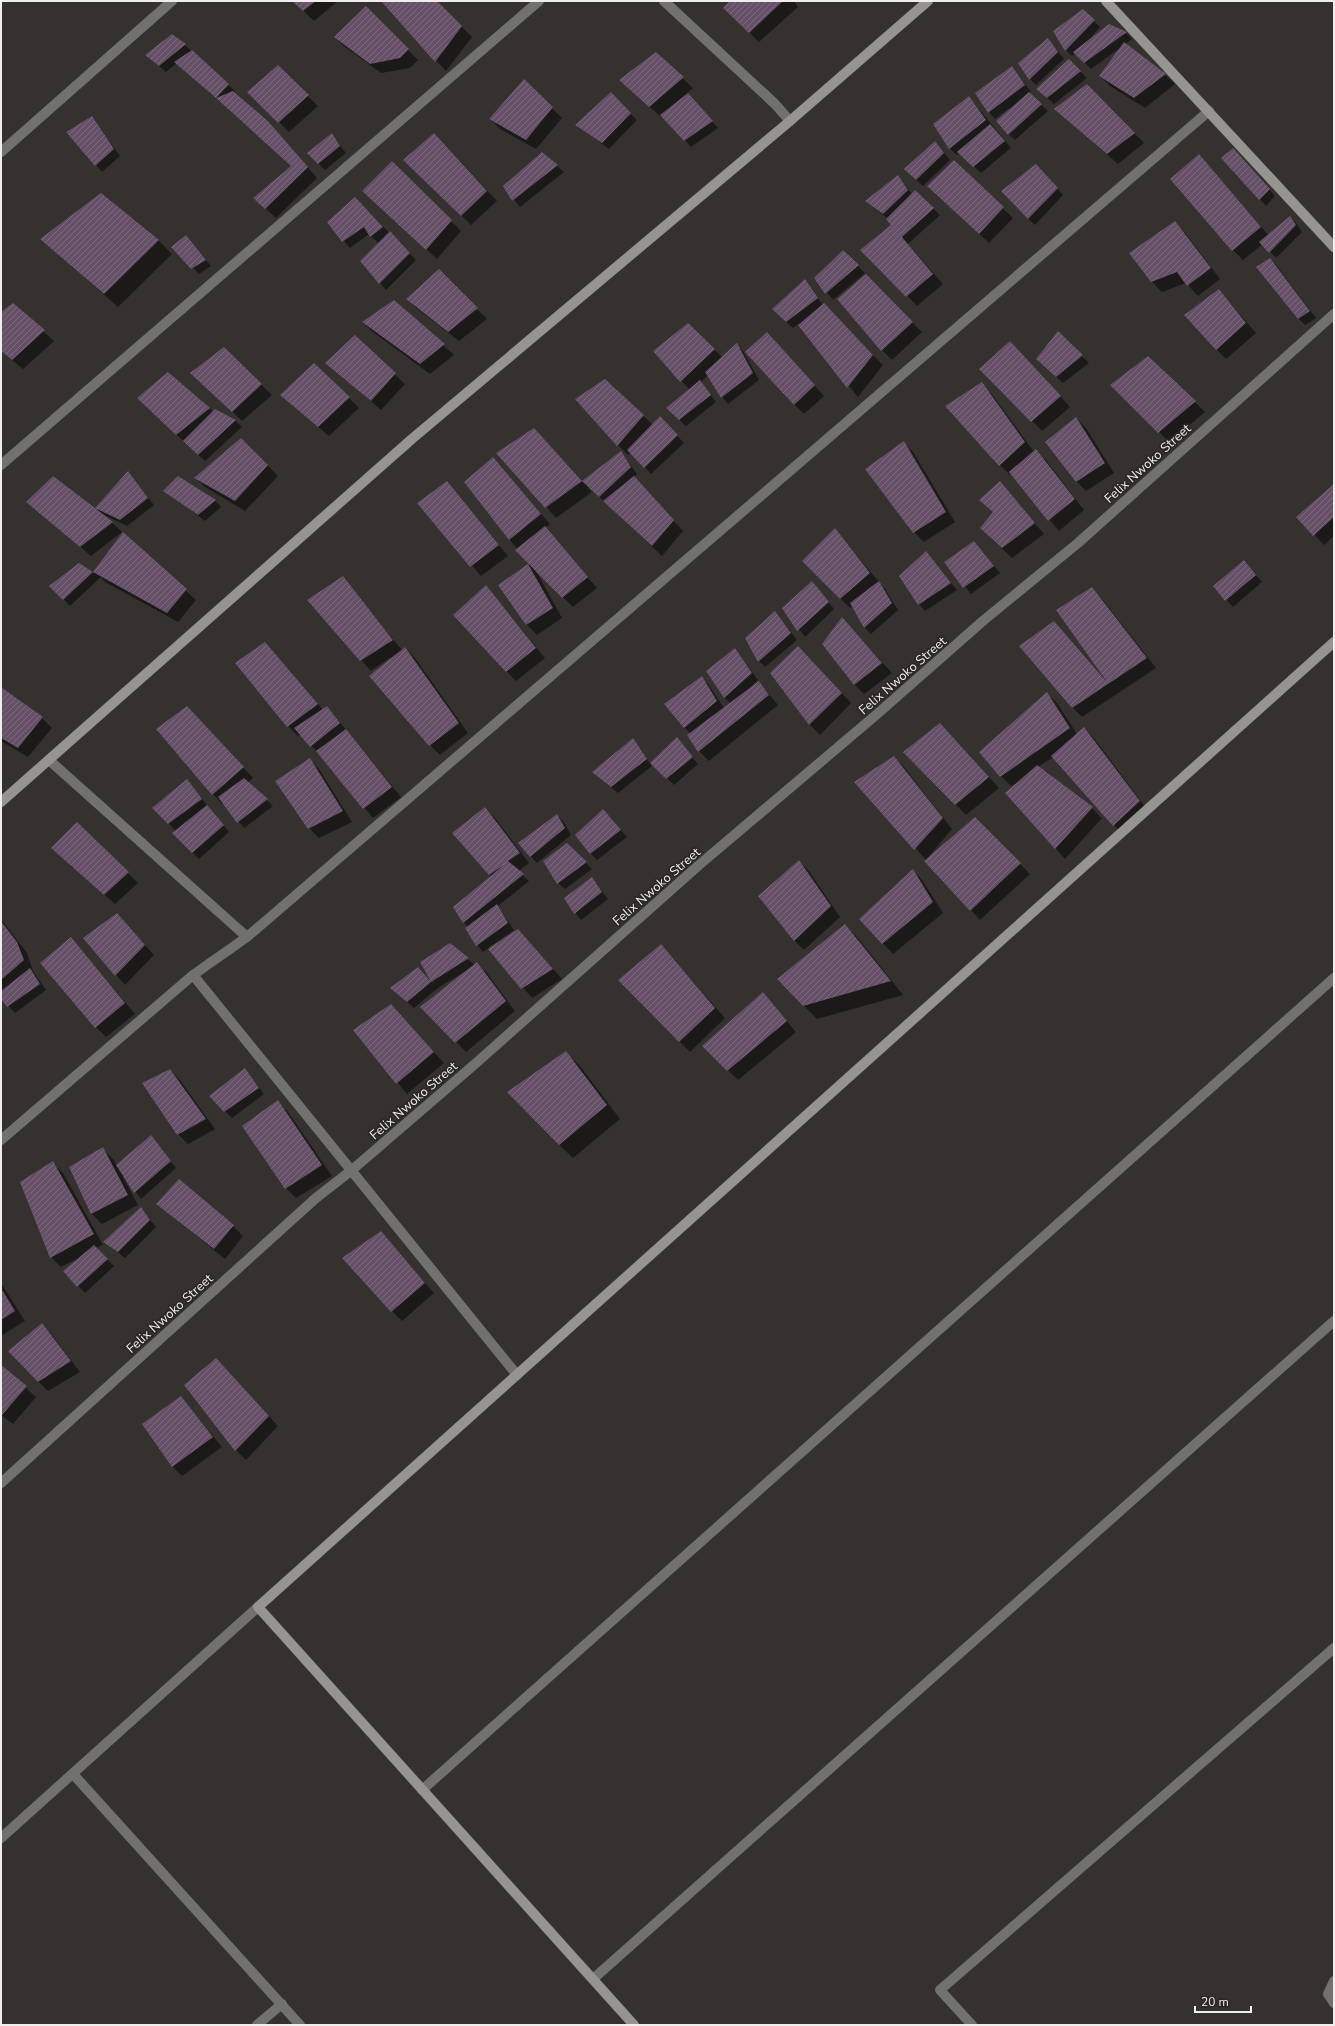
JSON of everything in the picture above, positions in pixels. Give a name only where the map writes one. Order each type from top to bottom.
[{"type":"street","points":[[1,152],[172,1]]},
{"type":"street","points":[[1,465],[539,1]]},
{"type":"street","points":[[664,1],[775,104],[790,120]]},
{"type":"street","points":[[1,802],[412,438],[790,120],[928,1]]},
{"type":"street","points":[[1106,1],[1334,247]]},
{"type":"street","points":[[1,1140],[193,975],[247,937],[1209,111]]},
{"type":"street","name":"Felix Nwoko Street","points":[[1,1482],[316,1198],[352,1170],[475,1064],[699,865],[876,716],[984,620],[1078,542],[1334,314]]},
{"type":"street","points":[[1,1838],[1334,642]]},
{"type":"street","points":[[49,760],[247,937]]},
{"type":"street","points":[[193,975],[517,1375]]},
{"type":"street","points":[[422,1790],[1334,978]]},
{"type":"street","points":[[593,1979],[1334,1320]]},
{"type":"street","points":[[258,1606],[634,2025]]},
{"type":"street","points":[[972,2025],[940,1990],[1334,1648]]},
{"type":"street","points":[[73,1774],[300,2025]]},
{"type":"street","points":[[1334,1981],[1328,1994],[1334,2003]]},
{"type":"street","points":[[257,2025],[282,2004]]},
{"type":"building","points":[[292,1],[316,1],[303,11]]},
{"type":"building","points":[[381,1],[437,1],[462,26],[435,62]]},
{"type":"building","points":[[730,1],[783,1],[749,33],[723,8]]},
{"type":"building","points":[[366,6],[409,49],[400,58],[370,64],[334,37]]},
{"type":"building","points":[[1083,9],[1095,20],[1065,51],[1053,31]]},
{"type":"building","points":[[1109,24],[1127,32],[1084,63],[1073,52]]},
{"type":"building","points":[[172,34],[186,44],[159,66],[145,55]]},
{"type":"building","points":[[1048,38],[1058,52],[1029,80],[1018,63]]},
{"type":"building","points":[[1124,42],[1166,74],[1134,98],[1099,76]]},
{"type":"building","points":[[192,50],[229,84],[216,98],[174,62]]},
{"type":"building","points":[[656,52],[684,77],[649,107],[619,80]]},
{"type":"building","points":[[1069,59],[1081,71],[1047,98],[1036,89]]},
{"type":"building","points":[[278,65],[309,95],[278,123],[247,92]]},
{"type":"building","points":[[1012,66],[1025,85],[988,113],[975,93]]},
{"type":"building","points":[[524,79],[553,107],[526,140],[489,119]]},
{"type":"building","points":[[1087,84],[1135,133],[1107,154],[1054,109]]},
{"type":"building","points":[[233,91],[268,121],[308,167],[265,209],[253,198],[291,166],[216,98]]},
{"type":"building","points":[[611,92],[631,113],[602,143],[575,125]]},
{"type":"building","points":[[1029,92],[1042,104],[1008,135],[996,121]]},
{"type":"building","points":[[688,93],[713,121],[684,141],[660,115]]},
{"type":"building","points":[[969,96],[986,120],[949,149],[933,124]]},
{"type":"building","points":[[92,116],[114,149],[95,166],[66,132]]},
{"type":"building","points":[[990,124],[1005,141],[973,167],[957,152]]},
{"type":"building","points":[[332,133],[340,146],[318,164],[307,153]]},
{"type":"building","points":[[434,133],[487,191],[461,216],[403,160]]},
{"type":"building","points":[[935,141],[944,153],[916,180],[904,169]]},
{"type":"building","points":[[1233,148],[1270,189],[1259,200],[1221,158]]},
{"type":"building","points":[[542,152],[558,165],[512,201],[503,186]]},
{"type":"building","points":[[1199,154],[1261,227],[1232,251],[1170,179]]},
{"type":"building","points":[[954,160],[1004,207],[979,234],[927,186]]},
{"type":"building","points":[[392,161],[452,220],[426,250],[362,191]]},
{"type":"building","points":[[1036,164],[1058,188],[1028,219],[1001,191]]},
{"type":"building","points":[[898,175],[908,190],[883,214],[865,201]]},
{"type":"building","points":[[915,190],[934,208],[902,237],[933,274],[906,297],[860,250],[891,225],[886,219]]},
{"type":"building","points":[[101,193],[159,240],[104,294],[40,239]]},
{"type":"building","points":[[355,197],[383,227],[370,237],[364,227],[342,242],[327,222]]},
{"type":"building","points":[[1290,216],[1296,225],[1269,253],[1259,242]]},
{"type":"building","points":[[1175,221],[1211,268],[1187,286],[1177,272],[1151,282],[1129,253]]},
{"type":"building","points":[[390,231],[410,253],[379,284],[360,261]]},
{"type":"building","points":[[186,235],[206,260],[191,269],[171,247]]},
{"type":"building","points":[[843,250],[859,265],[825,294],[814,278]]},
{"type":"building","points":[[1270,258],[1310,311],[1298,319],[1256,267]]},
{"type":"building","points":[[439,269],[478,308],[448,332],[406,299]]},
{"type":"building","points":[[866,274],[913,322],[881,351],[837,299]]},
{"type":"building","points":[[805,279],[818,298],[786,322],[772,309]]},
{"type":"building","points":[[1219,289],[1246,323],[1216,350],[1184,315]]},
{"type":"building","points":[[394,300],[445,344],[420,364],[362,322]]},
{"type":"building","points":[[13,303],[45,330],[12,360],[1,351],[1,312]]},
{"type":"building","points":[[824,303],[873,355],[847,388],[798,325]]},
{"type":"building","points":[[688,323],[715,349],[680,382],[653,351]]},
{"type":"building","points":[[1058,331],[1083,355],[1056,377],[1036,359]]},
{"type":"building","points":[[767,332],[815,385],[794,405],[745,352]]},
{"type":"building","points":[[355,335],[396,373],[371,401],[325,363]]},
{"type":"building","points":[[1010,341],[1061,396],[1031,422],[979,369]]},
{"type":"building","points":[[737,343],[753,373],[721,398],[705,372]]},
{"type":"building","points":[[224,347],[262,384],[232,412],[190,373]]},
{"type":"building","points":[[1148,356],[1196,401],[1158,433],[1110,385]]},
{"type":"building","points":[[314,363],[350,397],[318,427],[280,395]]},
{"type":"building","points":[[168,372],[210,408],[176,435],[137,398]]},
{"type":"building","points":[[605,379],[644,415],[617,446],[575,399]]},
{"type":"building","points":[[700,380],[711,395],[679,420],[666,408]]},
{"type":"building","points":[[982,382],[1025,442],[999,466],[945,406]]},
{"type":"building","points":[[215,409],[236,420],[198,455],[183,441]]},
{"type":"building","points":[[660,416],[678,435],[644,468],[627,450]]},
{"type":"building","points":[[1076,417],[1105,463],[1076,482],[1045,442]]},
{"type":"building","points":[[534,428],[582,481],[545,508],[496,453]]},
{"type":"building","points":[[241,438],[268,465],[235,501],[194,478]]},
{"type":"building","points":[[904,441],[946,512],[913,533],[865,469]]},
{"type":"building","points":[[1036,449],[1075,499],[1048,521],[1009,472]]},
{"type":"building","points":[[621,451],[631,467],[599,497],[582,481]]},
{"type":"building","points":[[493,457],[541,514],[509,540],[464,482]]},
{"type":"building","points":[[128,471],[148,498],[120,520],[95,508]]},
{"type":"building","points":[[53,476],[113,522],[80,547],[26,502]]},
{"type":"building","points":[[178,476],[216,500],[198,515],[163,491]]},
{"type":"building","points":[[634,476],[674,520],[652,546],[603,501]]},
{"type":"building","points":[[447,481],[499,545],[470,567],[417,503]]},
{"type":"building","points":[[1000,481],[1035,523],[1002,548],[980,528],[993,512],[979,500]]},
{"type":"building","points":[[1334,484],[1334,517],[1313,536],[1296,517]]},
{"type":"building","points":[[545,526],[588,577],[562,598],[515,550]]},
{"type":"building","points":[[835,528],[870,573],[840,599],[802,561]]},
{"type":"building","points":[[123,532],[187,589],[167,613],[93,572]]},
{"type":"building","points":[[974,541],[994,566],[963,588],[944,562]]},
{"type":"building","points":[[926,551],[951,583],[918,605],[899,576]]},
{"type":"building","points":[[1244,560],[1256,575],[1225,601],[1213,586]]},
{"type":"building","points":[[79,563],[93,572],[63,600],[49,586]]},
{"type":"building","points":[[528,564],[553,608],[526,625],[498,585]]},
{"type":"building","points":[[343,576],[393,640],[360,661],[307,600]]},
{"type":"building","points":[[812,581],[829,602],[797,631],[782,608]]},
{"type":"building","points":[[879,581],[892,603],[864,628],[850,603]]},
{"type":"building","points":[[486,585],[536,648],[506,672],[453,615]]},
{"type":"building","points":[[1092,587],[1147,658],[1072,708],[1019,646],[1054,621],[1107,682],[1056,610]]},
{"type":"building","points":[[775,611],[791,633],[758,662],[745,638]]},
{"type":"building","points":[[842,617],[882,663],[854,685],[822,644]]},
{"type":"building","points":[[265,642],[318,704],[287,727],[235,663]]},
{"type":"building","points":[[798,646],[842,693],[809,725],[770,673]]},
{"type":"building","points":[[405,647],[459,723],[429,746],[369,676]]},
{"type":"building","points":[[735,648],[752,673],[724,698],[706,671]]},
{"type":"building","points":[[702,676],[717,701],[684,728],[664,704]]},
{"type":"building","points":[[759,681],[769,695],[698,752],[687,735]]},
{"type":"building","points":[[1,687],[43,717],[18,748],[1,738]]},
{"type":"building","points":[[1047,692],[1070,728],[1000,777],[979,752]]},
{"type":"building","points":[[187,706],[244,767],[212,795],[156,729]]},
{"type":"building","points":[[327,706],[340,723],[310,747],[294,728]]},
{"type":"building","points":[[940,723],[989,777],[955,805],[903,752]]},
{"type":"building","points":[[1084,727],[1140,801],[1113,826],[1051,756]]},
{"type":"building","points":[[346,729],[392,787],[363,809],[316,751]]},
{"type":"building","points":[[677,737],[693,757],[666,779],[650,763]]},
{"type":"building","points":[[633,738],[647,759],[611,787],[592,772]]},
{"type":"building","points":[[894,756],[943,818],[914,850],[854,782]]},
{"type":"building","points":[[310,758],[343,811],[308,829],[275,781]]},
{"type":"building","points":[[1037,765],[1093,807],[1055,849],[1005,793]]},
{"type":"building","points":[[244,778],[268,799],[237,823],[218,797]]},
{"type":"building","points":[[187,779],[202,799],[168,824],[152,808]]},
{"type":"building","points":[[207,805],[224,825],[192,853],[172,833]]},
{"type":"building","points":[[485,807],[520,853],[508,861],[524,874],[463,923],[453,907],[504,865],[489,875],[452,833]]},
{"type":"building","points":[[603,809],[621,830],[590,854],[575,835]]},
{"type":"building","points":[[557,814],[565,828],[530,857],[518,843]]},
{"type":"building","points":[[975,817],[1021,863],[970,911],[924,861]]},
{"type":"building","points":[[77,822],[129,872],[104,895],[51,848]]},
{"type":"building","points":[[567,843],[587,862],[557,884],[543,861]]},
{"type":"building","points":[[799,860],[831,906],[794,941],[758,896]]},
{"type":"building","points":[[913,869],[933,902],[882,944],[859,919]]},
{"type":"building","points":[[592,877],[602,892],[574,914],[564,898]]},
{"type":"building","points":[[497,904],[508,923],[476,946],[465,928]]},
{"type":"building","points":[[117,913],[145,945],[115,976],[83,938]]},
{"type":"building","points":[[1,921],[17,942],[24,960],[1,980]]},
{"type":"building","points":[[845,924],[891,981],[803,1006],[777,979]]},
{"type":"building","points":[[518,929],[553,969],[521,989],[488,949]]},
{"type":"building","points":[[71,937],[125,1003],[95,1028],[40,963]]},
{"type":"building","points":[[450,943],[469,958],[431,982],[420,962]]},
{"type":"building","points":[[661,944],[715,1008],[679,1042],[618,980]]},
{"type":"building","points":[[477,962],[506,1001],[455,1043],[420,1007]]},
{"type":"building","points":[[418,967],[431,982],[407,1002],[390,988]]},
{"type":"building","points":[[30,968],[40,984],[7,1007],[1,999],[1,991]]},
{"type":"building","points":[[763,992],[787,1021],[727,1071],[702,1046]]},
{"type":"building","points":[[391,1004],[434,1052],[396,1084],[353,1030]]},
{"type":"building","points":[[566,1051],[607,1105],[559,1145],[507,1092]]},
{"type":"building","points":[[245,1068],[259,1088],[224,1112],[209,1096]]},
{"type":"building","points":[[170,1069],[206,1119],[177,1135],[142,1083]]},
{"type":"building","points":[[278,1100],[322,1165],[285,1189],[242,1126]]},
{"type":"building","points":[[151,1135],[171,1161],[134,1193],[116,1165]]},
{"type":"building","points":[[103,1147],[128,1195],[91,1214],[69,1167]]},
{"type":"building","points":[[53,1161],[94,1234],[50,1258],[20,1182]]},
{"type":"building","points":[[179,1179],[234,1225],[214,1249],[156,1204]]},
{"type":"building","points":[[141,1207],[150,1220],[118,1252],[103,1242]]},
{"type":"building","points":[[381,1231],[425,1283],[391,1312],[342,1258]]},
{"type":"building","points":[[94,1245],[108,1259],[77,1287],[63,1271]]},
{"type":"building","points":[[1,1288],[15,1311],[1,1320]]},
{"type":"building","points":[[42,1323],[71,1361],[38,1382],[8,1351]]},
{"type":"building","points":[[216,1358],[269,1416],[235,1451],[184,1385]]},
{"type":"building","points":[[1,1365],[27,1386],[2,1415],[1,1414]]},
{"type":"building","points":[[181,1396],[213,1437],[172,1467],[142,1424]]}]
